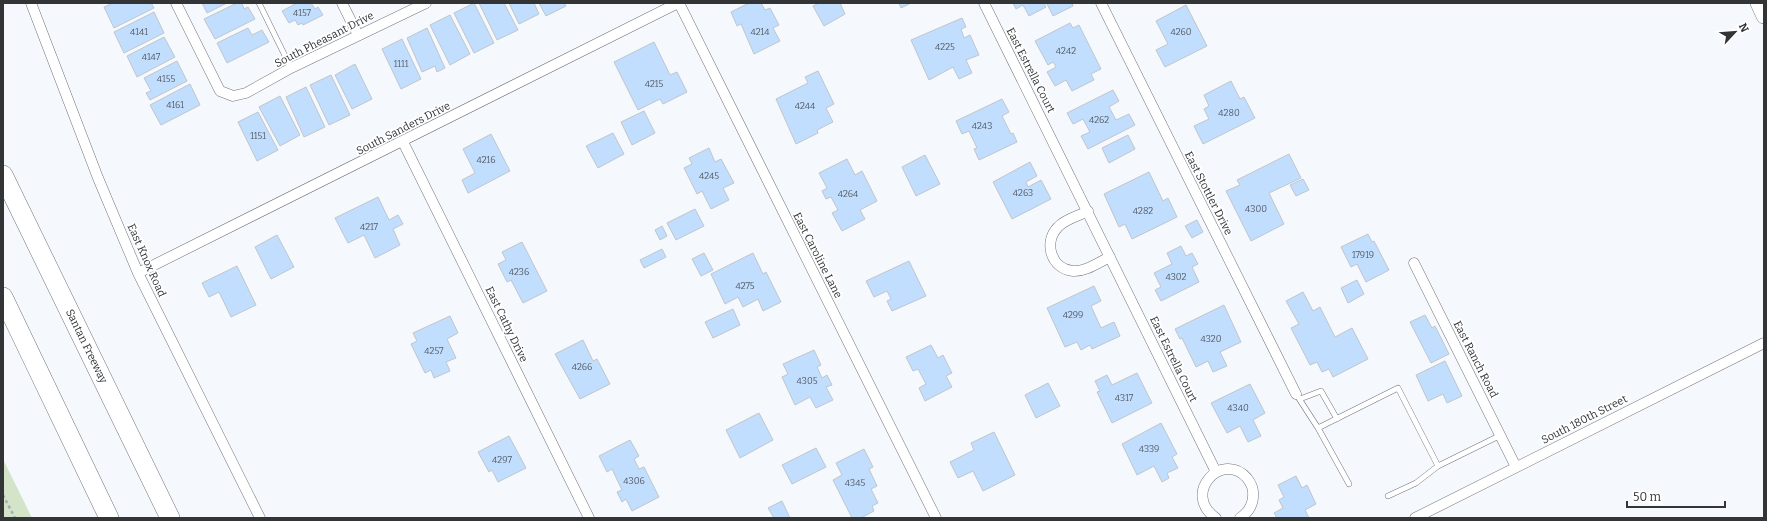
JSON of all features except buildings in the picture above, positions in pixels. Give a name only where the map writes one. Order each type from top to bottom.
[{"type":"highway","name":"Santan Freeway","points":[[3,174],[170,518]]},
{"type":"highway","points":[[3,297],[109,518]]},
{"type":"main road","points":[[1758,3],[1764,16]]},
{"type":"street","name":"East Knox Road","points":[[31,3],[98,178],[138,273],[260,518]]},
{"type":"street","name":"South Pheasant Drive","points":[[176,3],[220,90],[233,96],[246,93],[292,68],[426,3]]},
{"type":"street","points":[[342,3],[358,35]]},
{"type":"street","name":"South Sanders Drive","points":[[138,273],[403,142],[678,3]]},
{"type":"street","name":"East Caroline Lane","points":[[678,3],[936,518]]},
{"type":"street","name":"East Estrella Court","points":[[984,3],[1216,472]]},
{"type":"street","name":"East Stottler Drive","points":[[1101,3],[1298,397]]},
{"type":"street","name":"East Cathy Drive","points":[[403,142],[589,518]]},
{"type":"street","points":[[1088,211],[1059,225],[1054,232],[1050,244],[1053,257],[1058,264],[1065,269],[1073,271],[1081,271],[1089,268],[1110,257]]},
{"type":"street","name":"East Ranch Road","points":[[1414,263],[1516,467]]},
{"type":"street","name":"South 180th Street","points":[[1415,518],[1764,343]]},
{"type":"street","points":[[1216,518],[1205,507],[1202,494],[1206,482],[1216,472],[1227,469],[1244,475],[1250,482],[1253,490],[1252,506],[1247,513],[1240,518]]},
{"type":"lane","points":[[258,3],[292,68]]},
{"type":"lane","points":[[1318,428],[1398,388],[1438,466]]},
{"type":"lane","points":[[1337,419],[1321,391],[1298,397],[1318,428],[1349,484]]},
{"type":"lane","points":[[1388,496],[1416,482],[1438,466],[1500,435]]},
{"type":"path","points":[[3,495],[15,518]]},
{"type":"green space","points":[[3,459],[32,518],[3,518]]}]
